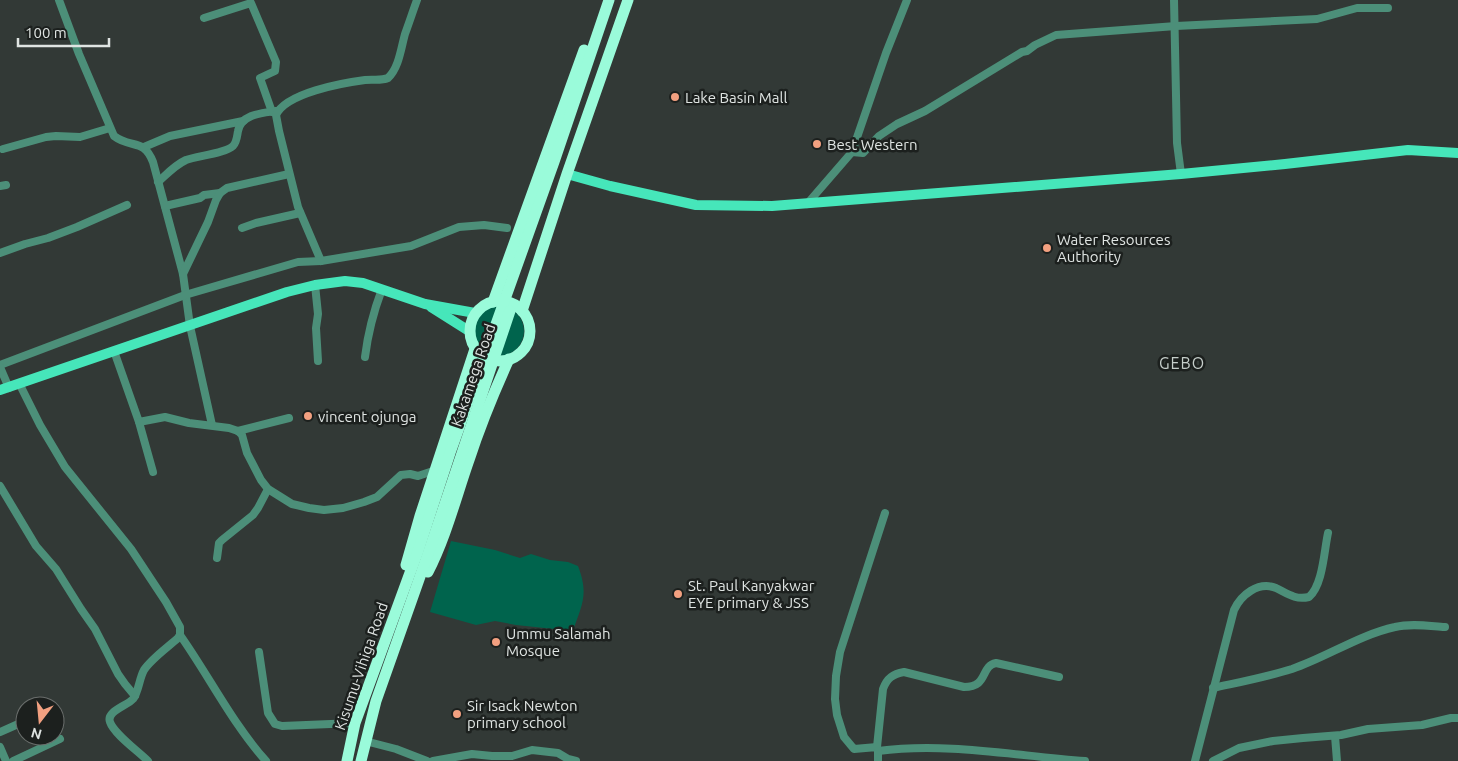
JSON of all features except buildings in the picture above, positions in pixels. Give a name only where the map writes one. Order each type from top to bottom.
[{"type":"highway","points":[[493,302],[602,0]]},
{"type":"highway","points":[[412,582],[450,453],[507,297],[609,0]]},
{"type":"highway","name":"Kakamega Road","points":[[360,761],[412,582],[488,376],[553,180],[617,0]]},
{"type":"highway","points":[[522,311],[567,174],[628,0]]},
{"type":"highway","points":[[493,302],[509,302],[522,311],[528,321],[529,340],[518,355],[509,360],[491,360],[482,355],[475,348],[471,340],[469,331],[475,313],[482,306],[493,302]]},
{"type":"highway","points":[[412,582],[406,566],[410,550],[475,348]]},
{"type":"highway","points":[[412,582],[426,576],[433,563],[469,458],[509,360]]},
{"type":"highway","name":"Kisumu-Vihiga Road","points":[[347,761],[355,723],[412,582]]},
{"type":"main road","points":[[567,174],[610,186],[696,205],[772,206],[1181,174],[1408,150],[1458,153]]},
{"type":"main road","points":[[4,389],[114,350],[287,292],[314,285],[346,281],[364,284],[426,304],[475,313]]},
{"type":"main road","points":[[426,304],[469,331]]},
{"type":"street","points":[[59,0],[79,54],[114,136],[120,141],[144,147],[150,153],[183,274],[190,326],[212,425]]},
{"type":"street","points":[[144,147],[170,136],[243,121],[254,115],[275,112],[306,94],[339,84],[388,78],[392,75],[396,66],[417,0]]},
{"type":"street","points":[[808,203],[852,152],[886,53],[907,0]]},
{"type":"street","points":[[1174,0],[1177,143],[1181,174]]},
{"type":"street","points":[[204,18],[251,3],[276,62],[275,71],[260,78],[275,112],[300,214],[321,261]]},
{"type":"street","points":[[852,152],[863,153],[879,136],[897,124],[925,111],[1022,52],[1056,35],[1176,26],[1317,19],[1357,8],[1388,8]]},
{"type":"street","points":[[158,182],[174,167],[184,161],[233,146],[237,138],[238,128],[243,121]]},
{"type":"street","points":[[3,149],[46,137],[80,137],[110,128]]},
{"type":"street","points":[[165,206],[200,198],[204,195],[220,193],[227,188],[289,174]]},
{"type":"street","points":[[183,274],[220,193]]},
{"type":"street","points":[[0,253],[77,227],[126,205]]},
{"type":"street","points":[[242,228],[256,223],[300,214]]},
{"type":"street","points":[[4,389],[0,366],[185,295],[298,262],[321,261],[411,246],[459,227],[484,224],[507,228]]},
{"type":"street","points":[[314,285],[318,314],[316,328],[318,361]]},
{"type":"street","points":[[365,357],[372,313],[382,289]]},
{"type":"street","points":[[114,350],[139,422],[153,472]]},
{"type":"street","points":[[19,383],[55,452],[80,487],[131,549],[179,623],[181,631],[178,638],[146,666],[135,696],[109,717],[114,729],[148,761]]},
{"type":"street","points":[[139,422],[164,417],[238,431],[242,435],[250,460],[268,489],[292,504],[324,510],[344,508],[377,497],[401,475],[410,474],[418,476],[436,470]]},
{"type":"street","points":[[238,431],[290,418]]},
{"type":"street","points":[[0,486],[36,546],[56,569],[95,629],[118,674],[135,696]]},
{"type":"street","points":[[217,558],[219,543],[253,515],[268,489]]},
{"type":"street","points":[[885,513],[840,652],[834,699],[844,737],[854,749],[960,749],[1085,761]]},
{"type":"street","points":[[1194,761],[1234,610],[1238,602],[1249,591],[1261,586],[1276,588],[1296,598],[1309,597],[1315,591],[1320,576],[1328,533]]},
{"type":"street","points":[[1213,688],[1292,669],[1396,626],[1445,627]]},
{"type":"street","points":[[180,634],[251,744],[266,761]]},
{"type":"street","points":[[259,652],[268,713],[274,724],[282,726],[355,723]]},
{"type":"street","points":[[878,761],[877,749],[883,689],[886,681],[897,673],[904,672],[964,687],[971,687],[976,686],[980,682],[991,664],[996,663],[1059,678]]},
{"type":"street","points":[[1213,761],[1239,748],[1254,745],[1303,738],[1335,736],[1368,729],[1422,725],[1458,718]]},
{"type":"street","points":[[0,732],[15,725]]},
{"type":"street","points":[[1335,736],[1337,761]]},
{"type":"street","points":[[365,741],[396,749],[426,761]]},
{"type":"street","points":[[13,761],[45,746]]},
{"type":"street","points":[[0,748],[6,761]]},
{"type":"street","points":[[433,761],[472,754],[512,756],[532,750],[558,752],[568,759],[576,761]]},
{"type":"green space","points":[[494,306],[504,306],[517,313],[524,326],[524,336],[517,349],[504,356],[494,356],[485,352],[478,345],[474,336],[474,326],[478,317],[485,310]]},
{"type":"green space","points":[[451,541],[495,550],[520,558],[531,554],[578,566],[584,592],[573,631],[495,621],[476,625],[430,612]]},
{"type":"place","name":"Lake Basin Mall","points":[[675,97]]},
{"type":"place","name":"Best Western","points":[[817,144]]},
{"type":"place","name":"Water Resources Authority","points":[[1047,248]]},
{"type":"place","name":"vincent ojunga","points":[[308,416]]},
{"type":"place","name":"St. Paul Kanyakwar EYE primary & JSS","points":[[678,594]]},
{"type":"place","name":"Ummu Salamah Mosque","points":[[496,642]]},
{"type":"place","name":"Sir Isack Newton primary school","points":[[457,714]]},
{"type":"district","name":"GEBO","points":[[1182,363]]}]
